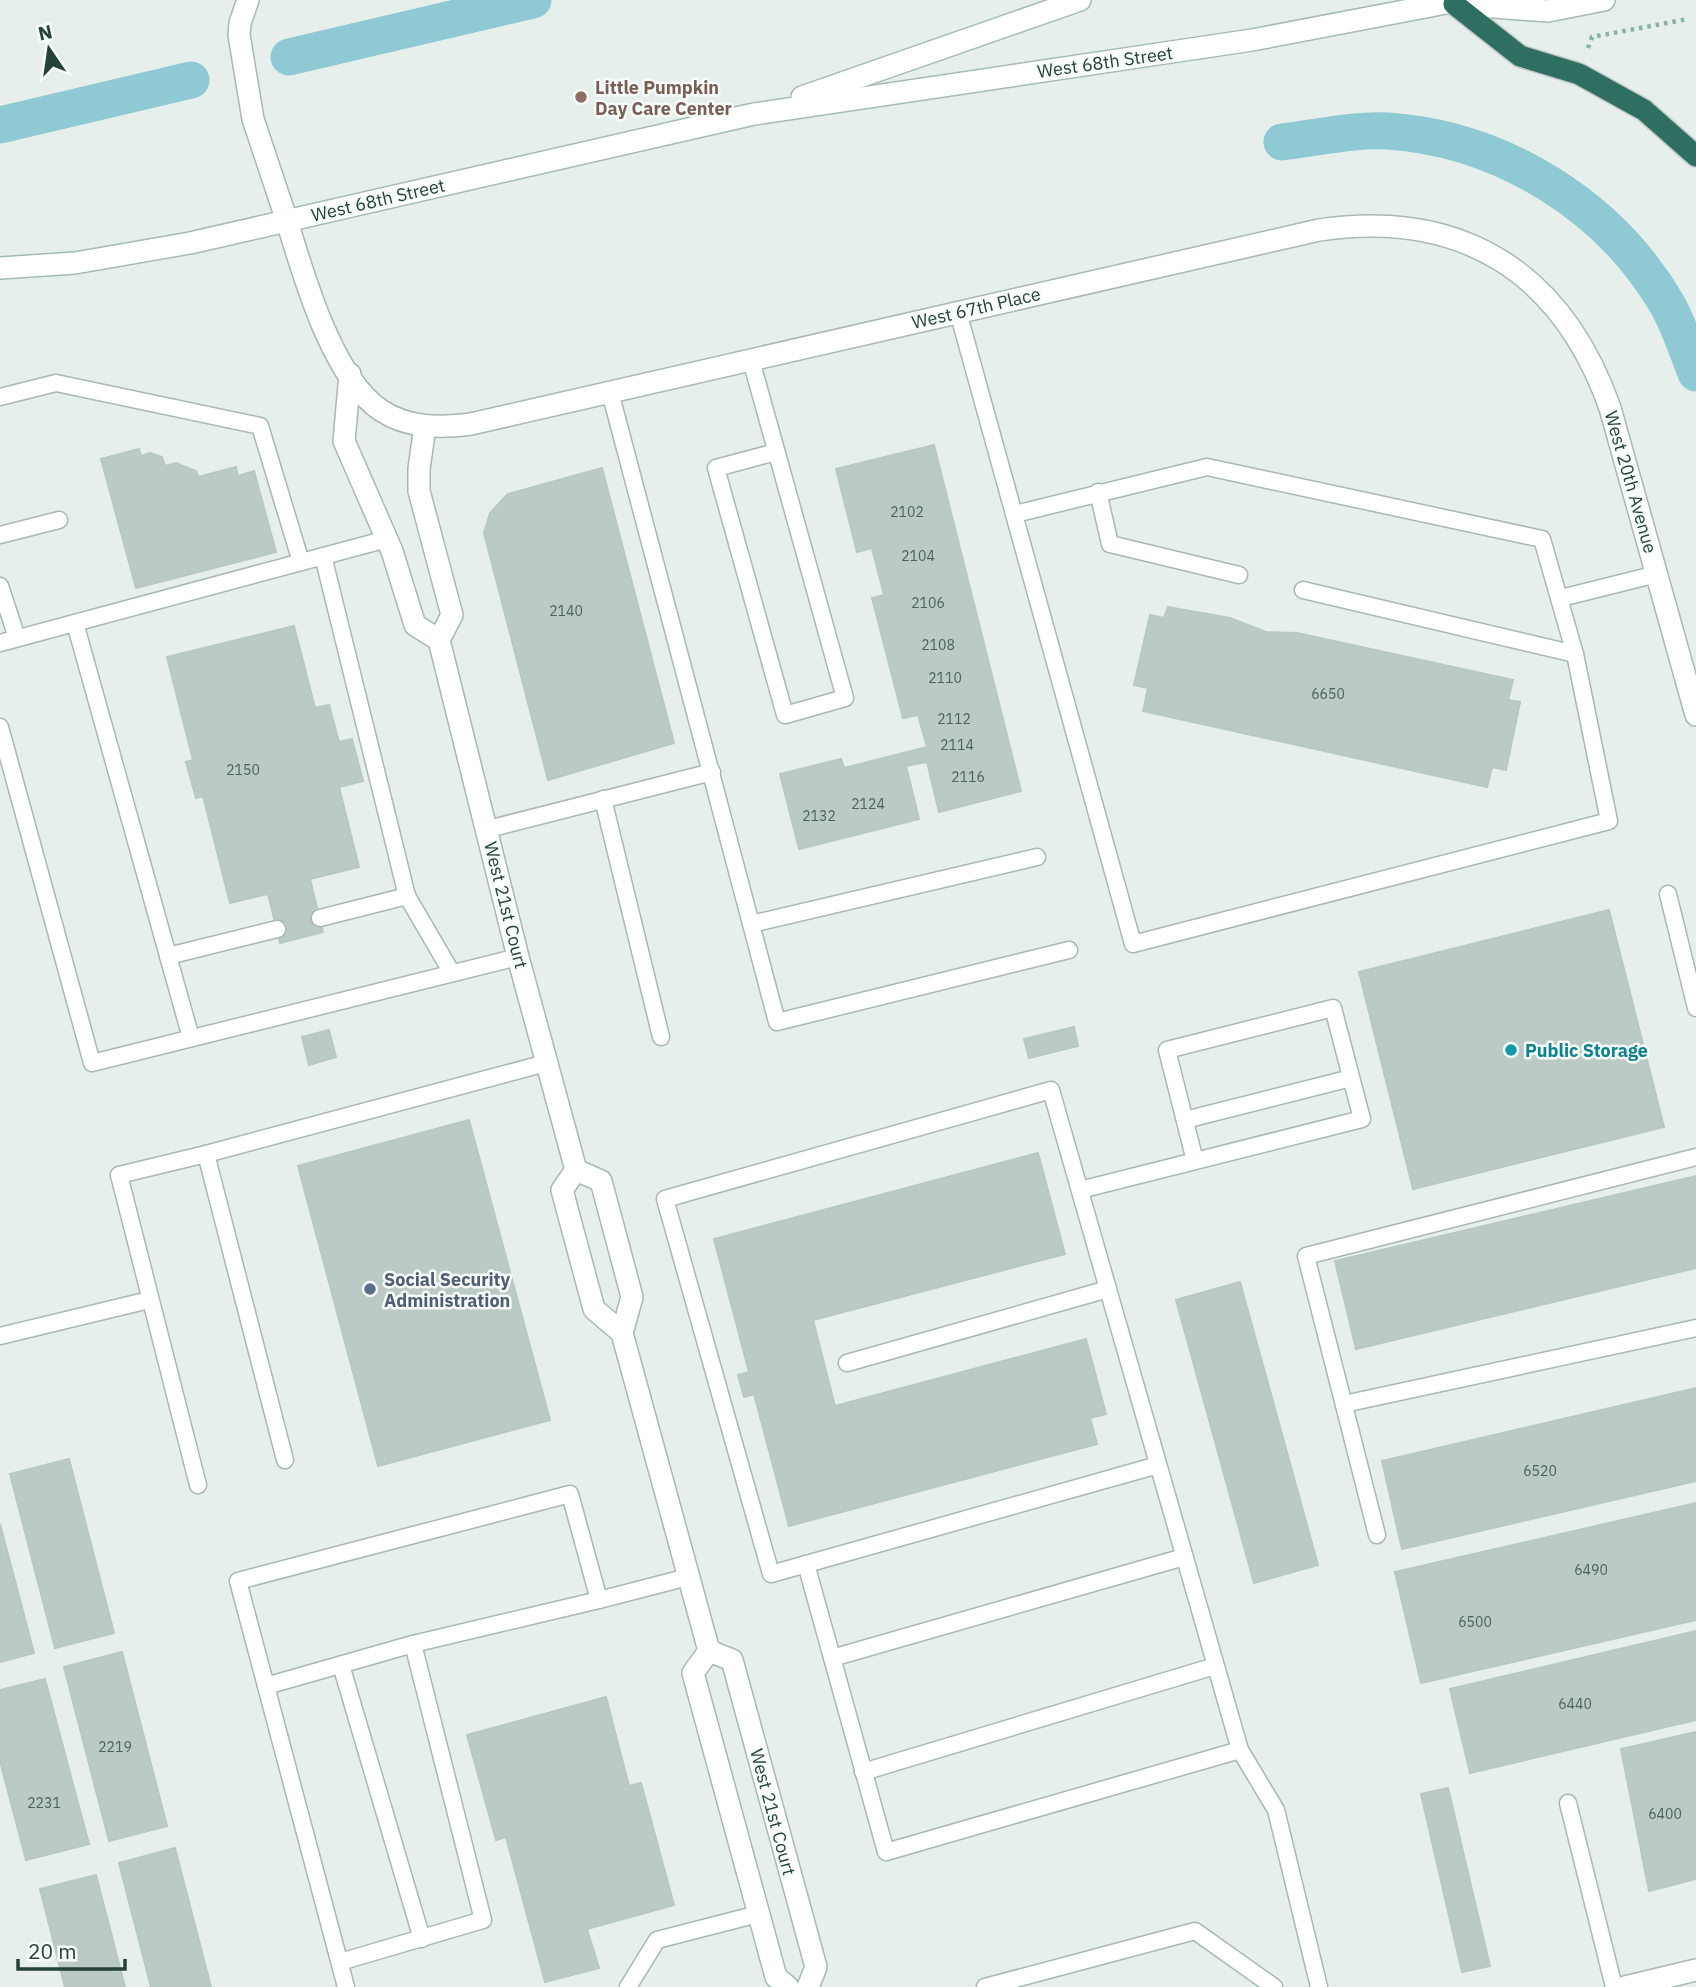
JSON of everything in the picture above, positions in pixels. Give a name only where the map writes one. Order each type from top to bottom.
[{"type":"highway","points":[[1456,1],[1520,56],[1579,74],[1644,110],[1696,156]]},
{"type":"street","name":"West 68th Street","points":[[754,114],[1080,0]]},
{"type":"street","name":"West 68th Street","points":[[0,268],[122,256],[754,114],[1252,40],[1456,1],[1548,11],[1604,0]]},
{"type":"street","points":[[243,2],[239,35],[251,109],[318,316],[365,396],[381,411],[425,426],[419,491],[453,615],[439,640],[415,625],[387,539],[344,441],[350,374]]},
{"type":"street","name":"West 67th Place","points":[[425,426],[471,425],[1285,236],[1371,224],[1410,227],[1448,236],[1484,252],[1519,274]]},
{"type":"street","name":"West 20th Avenue","points":[[1519,274],[1556,307],[1592,361],[1610,408],[1696,715]]},
{"type":"street","name":"West 21st Court","points":[[439,640],[518,957],[576,1170]]},
{"type":"street","points":[[622,1333],[594,1309],[562,1190],[576,1170],[601,1181],[632,1297],[622,1333],[709,1651],[693,1673],[776,1977],[788,1987]]},
{"type":"street","name":"West 21st Court","points":[[709,1651],[732,1660],[816,1967],[808,1987]]},
{"type":"street","points":[[1625,1987],[1661,1983],[1696,1970]]},
{"type":"lane","points":[[958,313],[1132,944],[1609,821],[1575,654],[1542,539],[1207,467],[1015,514]]},
{"type":"lane","points":[[751,360],[845,698],[785,715],[716,468],[776,452]]},
{"type":"lane","points":[[0,397],[56,383],[260,426],[301,562]]},
{"type":"lane","points":[[610,392],[777,1022],[1069,950]]},
{"type":"lane","points":[[1098,492],[1110,544],[1239,575]]},
{"type":"lane","points":[[0,535],[59,520]]},
{"type":"lane","points":[[0,643],[387,539]]},
{"type":"lane","points":[[323,556],[407,896],[452,973]]},
{"type":"lane","points":[[1561,598],[1657,574]]},
{"type":"lane","points":[[0,586],[18,638]]},
{"type":"lane","points":[[1303,590],[1575,654]]},
{"type":"lane","points":[[75,623],[191,1038]]},
{"type":"lane","points":[[0,727],[92,1063],[518,957]]},
{"type":"lane","points":[[488,829],[712,772]]},
{"type":"lane","points":[[603,799],[661,1037]]},
{"type":"lane","points":[[751,924],[1037,857]]},
{"type":"lane","points":[[1668,894],[1696,1008]]},
{"type":"lane","points":[[320,918],[407,896]]},
{"type":"lane","points":[[168,956],[277,929]]},
{"type":"lane","points":[[1080,1191],[1362,1119],[1333,1008],[1167,1050],[1195,1161]]},
{"type":"lane","points":[[198,1485],[119,1175],[546,1063]]},
{"type":"lane","points":[[1185,1119],[1351,1077]]},
{"type":"lane","points":[[1158,1465],[771,1574],[665,1199],[1051,1090],[1240,1750],[1276,1810],[1319,1987]]},
{"type":"lane","points":[[206,1153],[285,1460]]},
{"type":"lane","points":[[1377,1535],[1306,1256],[1696,1157]]},
{"type":"lane","points":[[847,1363],[1108,1289]]},
{"type":"lane","points":[[0,1336],[149,1300]]},
{"type":"lane","points":[[1344,1404],[1696,1328]]},
{"type":"lane","points":[[346,1987],[238,1581],[570,1494],[599,1600]]},
{"type":"lane","points":[[832,1658],[1184,1557]]},
{"type":"lane","points":[[806,1564],[886,1852],[1240,1750]]},
{"type":"lane","points":[[266,1686],[413,1644],[688,1577]]},
{"type":"lane","points":[[340,1962],[483,1920],[413,1644]]},
{"type":"lane","points":[[341,1665],[422,1939]]},
{"type":"lane","points":[[863,1772],[1215,1665]]},
{"type":"lane","points":[[1568,1803],[1614,1987]]},
{"type":"lane","points":[[628,1987],[657,1940],[758,1914]]},
{"type":"lane","points":[[985,1987],[1195,1931],[1274,1987]]},
{"type":"path","points":[[1586,56],[1592,37],[1688,19]]},
{"type":"building","points":[[934,445],[1021,791],[939,812],[927,762],[906,766],[919,819],[799,849],[780,774],[841,759],[844,768],[927,747],[918,715],[903,718],[872,598],[884,595],[872,548],[857,552],[836,469]]},
{"type":"building","points":[[139,449],[141,456],[150,453],[162,457],[165,466],[176,463],[196,471],[198,477],[236,467],[238,476],[254,471],[276,552],[136,588],[101,459]]},
{"type":"building","points":[[602,468],[674,743],[548,780],[484,533],[490,513],[508,494]]},
{"type":"building","points":[[1168,607],[1230,618],[1266,632],[1297,633],[1513,680],[1508,700],[1520,702],[1506,770],[1492,767],[1487,787],[1143,711],[1148,688],[1134,685],[1150,615],[1164,618]]},
{"type":"building","points":[[294,626],[315,708],[329,705],[339,742],[352,739],[363,781],[339,787],[359,867],[310,879],[323,932],[280,943],[268,894],[230,903],[203,796],[196,798],[186,762],[193,760],[167,657]]},
{"type":"building","name":"Public Storage","points":[[1609,910],[1664,1127],[1413,1189],[1359,972]]},
{"type":"building","points":[[1074,1027],[1078,1046],[1029,1058],[1024,1039]]},
{"type":"building","points":[[329,1030],[336,1057],[309,1065],[302,1037]]},
{"type":"building","points":[[469,1120],[550,1420],[378,1466],[298,1166]]},
{"type":"building","points":[[1038,1153],[1065,1254],[813,1320],[835,1406],[1086,1339],[1106,1414],[1090,1418],[1097,1444],[789,1526],[754,1394],[744,1397],[738,1375],[749,1372],[714,1239]]},
{"type":"building","points":[[1696,1176],[1696,1268],[1356,1349],[1335,1261]]},
{"type":"building","points":[[1240,1282],[1318,1565],[1254,1583],[1176,1300]]},
{"type":"building","points":[[1696,1388],[1696,1481],[1402,1549],[1382,1461]]},
{"type":"building","points":[[69,1459],[114,1633],[55,1648],[10,1474]]},
{"type":"building","points":[[1696,1503],[1696,1620],[1421,1683],[1395,1572]]},
{"type":"building","points":[[0,1524],[34,1653],[0,1662]]},
{"type":"building","points":[[1696,1631],[1696,1720],[1470,1773],[1450,1689]]},
{"type":"building","points":[[122,1652],[167,1826],[109,1841],[64,1667]]},
{"type":"building","points":[[45,1679],[89,1844],[26,1860],[0,1761],[0,1690]]},
{"type":"building","points":[[606,1697],[629,1786],[641,1783],[674,1905],[587,1929],[599,1968],[545,1982],[506,1837],[496,1840],[467,1735]]},
{"type":"building","points":[[1696,1732],[1696,1879],[1649,1891],[1621,1749]]},
{"type":"building","points":[[1448,1788],[1490,1966],[1462,1972],[1421,1794]]},
{"type":"building","points":[[175,1848],[211,1987],[151,1987],[119,1863]]},
{"type":"building","points":[[96,1875],[125,1987],[65,1987],[40,1889]]},
{"type":"waterway","points":[[289,57],[533,0]]},
{"type":"waterway","points":[[0,125],[191,80]]},
{"type":"waterway","points":[[1282,142],[1375,131],[1430,137],[1472,147],[1511,163],[1548,183],[1583,208],[1615,236],[1643,268],[1667,304],[1696,373]]},
{"type":"place","name":"Little Pumpkin Day Care Center","points":[[581,97]]},
{"type":"place","name":"Public Storage","points":[[1511,1050]]},
{"type":"place","name":"Social Security Administration","points":[[370,1289]]}]
